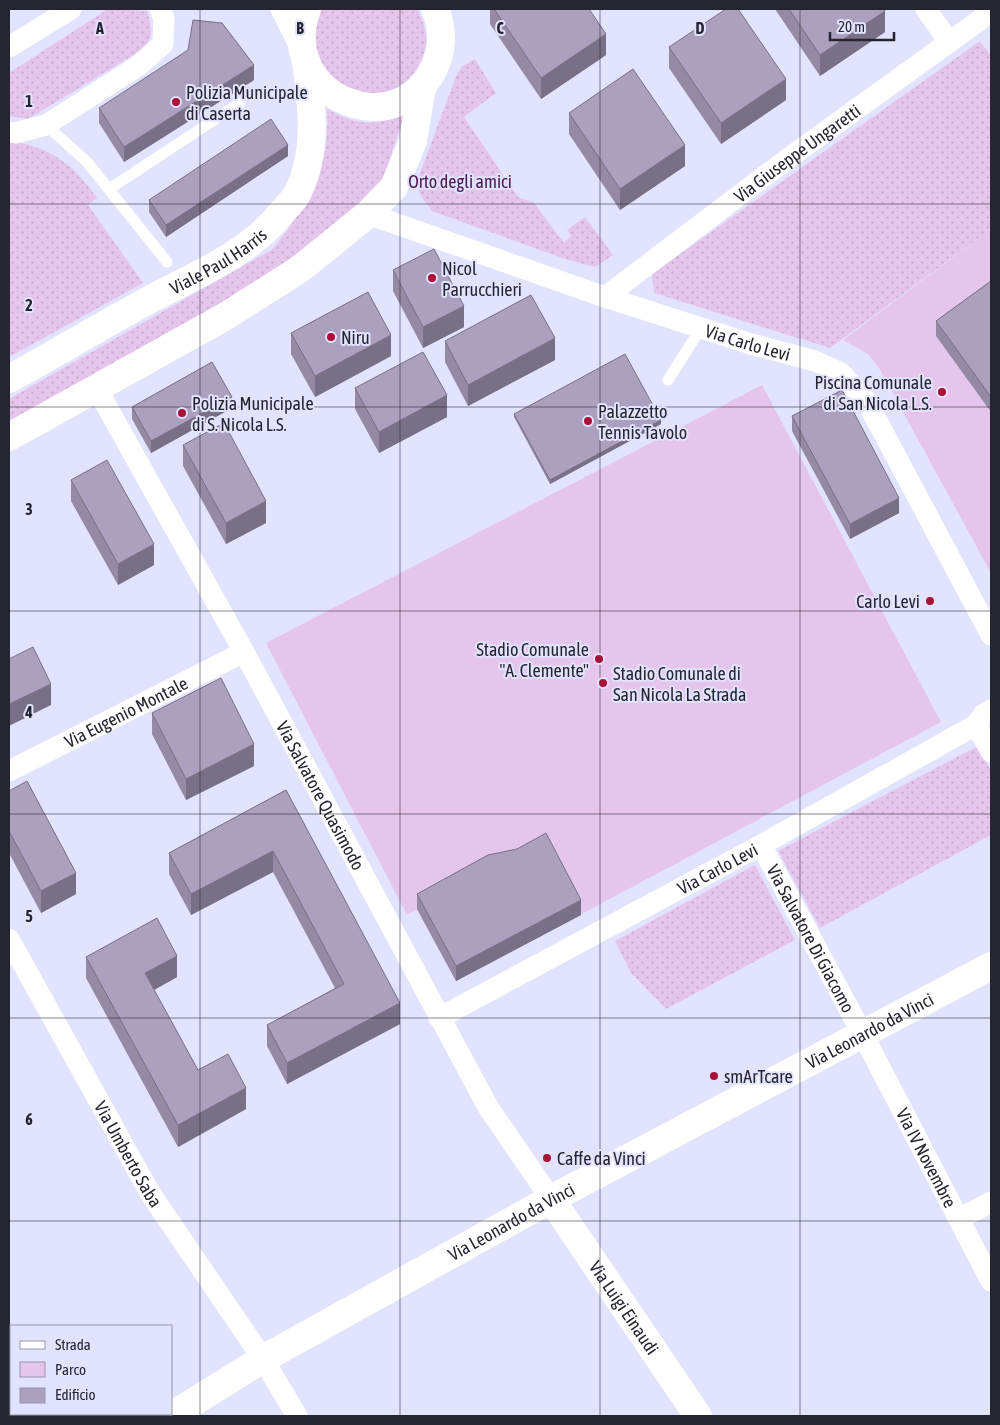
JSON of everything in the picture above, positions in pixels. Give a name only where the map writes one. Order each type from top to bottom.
[{"type":"street","points":[[9,47],[71,9]]},
{"type":"street","points":[[9,132],[15,133],[46,126],[138,66],[163,44],[164,18],[160,9]]},
{"type":"street","points":[[281,9],[315,80],[330,94],[347,103],[367,107],[387,106],[406,98],[422,86],[433,71],[439,53],[438,21],[455,9]]},
{"type":"street","name":"Viale Paul Harris","points":[[9,380],[140,304],[208,269],[251,243],[273,225],[298,193],[310,159],[312,110],[301,36],[307,9]]},
{"type":"street","points":[[926,9],[949,42]]},
{"type":"street","name":"Via Giuseppe Ungaretti","points":[[605,297],[786,160],[991,12]]},
{"type":"street","points":[[9,437],[226,316],[300,269],[368,214],[394,187],[413,141],[422,86]]},
{"type":"street","name":"Via Carlo Levi","points":[[368,214],[605,297],[701,328],[815,361],[841,374],[867,402],[991,635]]},
{"type":"street","name":"Via Salvatore Quasimodo","points":[[97,388],[244,652],[488,1107],[551,1199]]},
{"type":"street","name":"Via Eugenio Montale","points":[[9,771],[244,652]]},
{"type":"street","name":"Via Carlo Levi","points":[[439,1018],[761,845],[976,725],[984,714],[991,710]]},
{"type":"street","points":[[976,725],[991,752]]},
{"type":"street","name":"Via Salvatore Di Giacomo","points":[[761,845],[862,1033]]},
{"type":"street","name":"Via Umberto Saba","points":[[9,939],[150,1193],[263,1359],[297,1416]]},
{"type":"street","name":"Via Leonardo da Vinci","points":[[171,1416],[263,1359],[551,1199],[991,966]]},
{"type":"street","name":"Via IV Novembre","points":[[862,1033],[991,1281]]},
{"type":"street","name":"Via Luigi Einaudi","points":[[551,1199],[698,1416]]},
{"type":"street","points":[[959,1219],[991,1202]]},
{"type":"lane","points":[[109,189],[240,103]]},
{"type":"lane","points":[[46,126],[87,162],[167,262]]},
{"type":"lane","points":[[668,380],[701,328]]},
{"type":"green space","points":[[108,9],[147,11],[151,34],[145,48],[28,119],[9,116],[9,73]]},
{"type":"green space","points":[[320,9],[417,9],[426,33],[426,42],[421,62],[409,79],[392,91],[371,95],[341,88],[326,75],[314,55],[313,34]]},
{"type":"green space","points":[[980,41],[991,56],[991,229],[830,348],[654,293],[652,274]]},
{"type":"green space","name":"Orto degli amici","points":[[475,59],[496,93],[464,117],[518,197],[534,203],[564,243],[571,236],[567,230],[585,217],[613,255],[595,267],[568,260],[432,211],[422,198],[416,184],[455,79],[461,67]]},
{"type":"green space","points":[[327,109],[348,119],[365,122],[383,121],[405,115],[386,172],[370,203],[242,293],[9,425],[9,399],[273,249],[297,217],[315,184],[325,149]]},
{"type":"green space","points":[[9,141],[49,153],[60,159],[79,176],[97,198],[88,205],[143,283],[11,356],[9,352]]},
{"type":"green space","name":"Piscina Comunale di San Nicola L.S.","points":[[991,229],[991,573],[879,368],[868,354],[843,340]]},
{"type":"green space","name":"Stadio Comunale di San Nicola La Strada","points":[[762,385],[941,722],[456,981],[417,910],[407,915],[266,643]]},
{"type":"green space","points":[[978,746],[991,771],[991,835],[820,928],[778,851]]},
{"type":"green space","points":[[755,865],[795,940],[666,1009],[631,973],[615,941]]},
{"type":"building","points":[[494,9],[589,9],[606,34],[541,78]]},
{"type":"building","points":[[726,9],[738,9],[786,79],[721,123],[669,47]]},
{"type":"building","points":[[789,9],[884,9],[885,11],[820,55]]},
{"type":"building","name":"Polizia Municipale di Caserta","points":[[193,20],[222,23],[254,65],[124,147],[99,108],[188,50]]},
{"type":"building","points":[[633,69],[685,145],[620,189],[569,113]]},
{"type":"building","points":[[271,119],[288,145],[166,225],[149,200]]},
{"type":"building","points":[[434,249],[464,306],[423,327],[393,270]]},
{"type":"building","points":[[991,281],[991,397],[936,321]]},
{"type":"building","points":[[368,292],[391,335],[315,376],[291,333]]},
{"type":"building","points":[[531,295],[555,338],[468,385],[445,341]]},
{"type":"building","points":[[423,352],[447,395],[379,432],[355,388]]},
{"type":"building","name":"Palazzetto Tennis Tavolo","points":[[625,354],[661,420],[550,480],[514,414]]},
{"type":"building","name":"Polizia Municipale di S. Nicola L.S.","points":[[212,362],[232,397],[151,441],[132,407]]},
{"type":"building","points":[[842,390],[899,498],[850,524],[792,416]]},
{"type":"building","points":[[224,423],[266,501],[226,523],[183,445]]},
{"type":"building","points":[[107,460],[154,544],[118,564],[71,480]]},
{"type":"building","points":[[33,647],[51,684],[9,704],[9,659]]},
{"type":"building","points":[[221,678],[254,744],[186,779],[152,713]]},
{"type":"building","points":[[27,781],[76,873],[41,891],[9,831],[9,791]]},
{"type":"building","points":[[286,790],[400,1003],[287,1063],[267,1025],[344,984],[273,851],[191,894],[169,853]]},
{"type":"building","points":[[546,833],[581,900],[456,966],[417,894],[488,855],[517,849]]},
{"type":"building","points":[[157,918],[177,956],[145,973],[198,1070],[228,1054],[246,1088],[178,1125],[86,957]]},
{"type":"place","name":"Polizia Municipale di Caserta","points":[[176,102]]},
{"type":"place","name":"Nicol Parrucchieri","points":[[432,278]]},
{"type":"place","name":"Niru","points":[[331,337]]},
{"type":"place","name":"Piscina Comunale di San Nicola L.S.","points":[[942,392]]},
{"type":"place","name":"Polizia Municipale di S. Nicola L.S.","points":[[182,413]]},
{"type":"place","name":"Palazzetto Tennis Tavolo","points":[[588,421]]},
{"type":"place","name":"Carlo Levi","points":[[930,601]]},
{"type":"place","name":"Stadio Comunale \"A. Clemente\"","points":[[599,659]]},
{"type":"place","name":"Stadio Comunale di San Nicola La Strada","points":[[603,683]]},
{"type":"place","name":"smArTcare","points":[[714,1076]]},
{"type":"place","name":"Caffe da Vinci","points":[[547,1158]]}]
